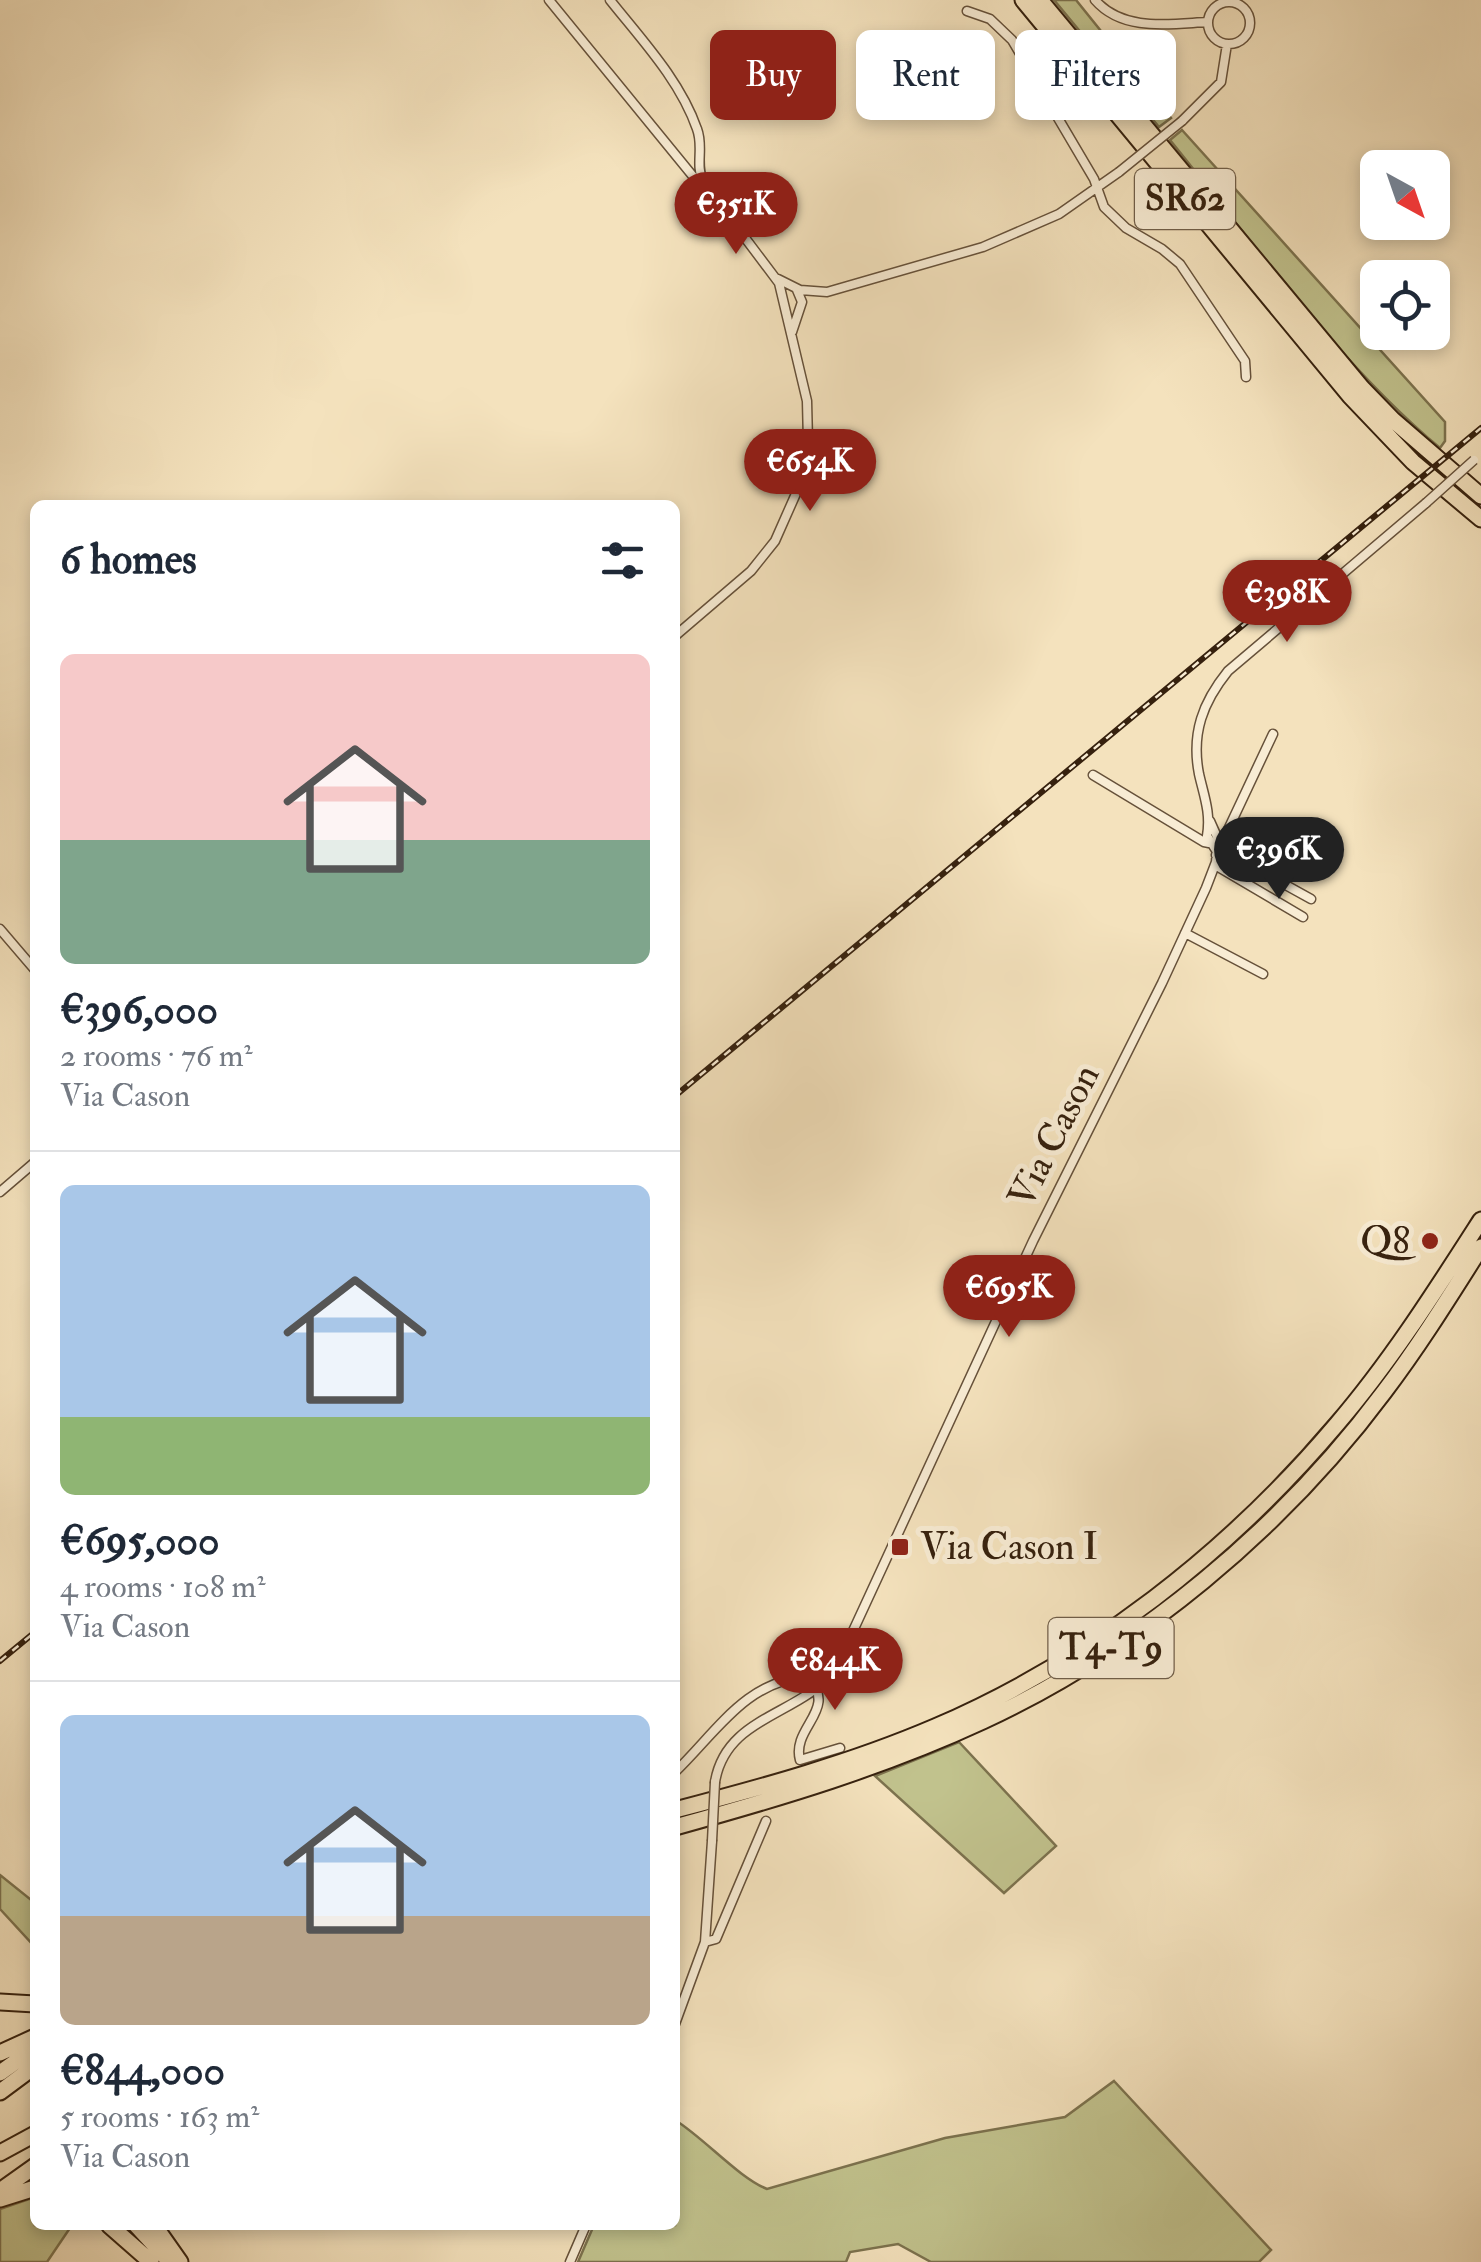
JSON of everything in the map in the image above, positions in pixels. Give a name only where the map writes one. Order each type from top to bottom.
[{"type":"highway","name":"SR62","points":[[1023,0],[1350,396],[1412,462],[1481,519]]},
{"type":"highway","name":"SR62","points":[[1040,0],[1362,388],[1481,496]]},
{"type":"highway","name":"T4-T9","points":[[680,1809],[841,1763],[937,1726],[1056,1664],[1156,1598],[1276,1492],[1339,1423],[1414,1324],[1481,1220]]},
{"type":"highway","name":"T4-T9","points":[[680,1826],[814,1786],[946,1738],[1051,1684],[1165,1610],[1229,1557],[1318,1471],[1384,1393],[1481,1247]]},
{"type":"highway","points":[[0,2002],[30,2004]]},
{"type":"highway","points":[[0,2053],[30,2039]]},
{"type":"highway","points":[[0,2074],[30,2052]]},
{"type":"highway","points":[[0,2092],[30,2070]]},
{"type":"highway","points":[[0,2156],[30,2137]]},
{"type":"highway","points":[[0,2156],[30,2148]]},
{"type":"highway","points":[[0,2191],[30,2170]]},
{"type":"highway","points":[[0,2200],[30,2190]]},
{"type":"highway","points":[[115,2230],[151,2262]]},
{"type":"highway","points":[[141,2230],[170,2262]]},
{"type":"highway","points":[[158,2230],[180,2262]]},
{"type":"street","points":[[549,0],[779,283],[804,385],[809,421],[806,458],[793,506],[776,541],[760,561],[680,632]]},
{"type":"street","points":[[610,0],[661,63],[692,118],[700,136],[700,175],[728,218]]},
{"type":"street","points":[[1095,0],[1110,13],[1130,22],[1207,22]]},
{"type":"street","points":[[1225,2],[1237,4],[1250,21],[1248,32],[1240,41],[1227,44],[1213,38],[1207,22],[1215,7],[1225,2]]},
{"type":"street","points":[[967,11],[990,19],[1012,40],[1111,216],[1174,258],[1189,275],[1245,361],[1246,377]]},
{"type":"street","points":[[793,287],[817,292],[842,289],[1009,238],[1059,214],[1182,120],[1221,82],[1227,44]]},
{"type":"street","points":[[773,274],[799,292],[802,302],[789,321]]},
{"type":"street","name":"Via Cason","points":[[1218,833],[1210,819],[1197,755],[1202,711],[1210,694],[1228,670],[1477,458]]},
{"type":"street","name":"Via Cason","points":[[680,2011],[706,1942],[715,1782],[722,1758],[744,1730],[819,1688],[835,1670],[1032,1240],[1185,933],[1214,853],[1273,734]]},
{"type":"street","points":[[1093,776],[1204,842],[1303,917]]},
{"type":"street","points":[[1210,819],[1232,819]]},
{"type":"street","name":"Via Cason","points":[[1210,819],[1207,836],[1214,853]]},
{"type":"street","name":"Via Cason","points":[[1214,853],[1218,833],[1232,819]]},
{"type":"street","points":[[1264,873],[1281,843],[1326,866]]},
{"type":"street","points":[[1214,853],[1230,856],[1312,899]]},
{"type":"street","points":[[0,928],[30,964]]},
{"type":"street","points":[[1185,933],[1263,974]]},
{"type":"street","points":[[0,1192],[30,1166]]},
{"type":"street","points":[[680,1766],[715,1725],[758,1694],[793,1678],[808,1678],[819,1688]]},
{"type":"street","name":"Via Cason","points":[[819,1688],[821,1699],[798,1756],[806,1760],[840,1748]]},
{"type":"street","name":"Via Cason","points":[[706,1942],[719,1934],[766,1820]]},
{"type":"street","points":[[570,2262],[584,2230]]},
{"type":"green space","points":[[1054,0],[1076,0],[1100,30],[1079,30]]},
{"type":"green space","points":[[1182,130],[1360,328],[1360,350],[1380,350],[1445,422],[1445,441],[1440,448],[1332,341],[1170,140]]},
{"type":"green space","points":[[959,1742],[1056,1846],[1004,1893],[875,1776]]},
{"type":"green space","points":[[0,1875],[30,1899],[30,1942],[0,1909]]},
{"type":"green space","points":[[1114,2081],[1271,2250],[1259,2262],[931,2262],[898,2244],[850,2252],[846,2262],[578,2262],[592,2230],[680,2230],[680,2124],[767,2189],[945,2138],[1065,2117]]},
{"type":"green space","points":[[30,2199],[30,2230],[69,2230],[47,2262],[0,2262],[0,2209]]},
{"type":"railway","points":[[680,1092],[1481,428]]},
{"type":"railway","points":[[0,1661],[30,1636]]},
{"type":"place","name":"Q8","points":[[1430,1241]]},
{"type":"place","name":"Via Cason I","points":[[900,1547]]}]
